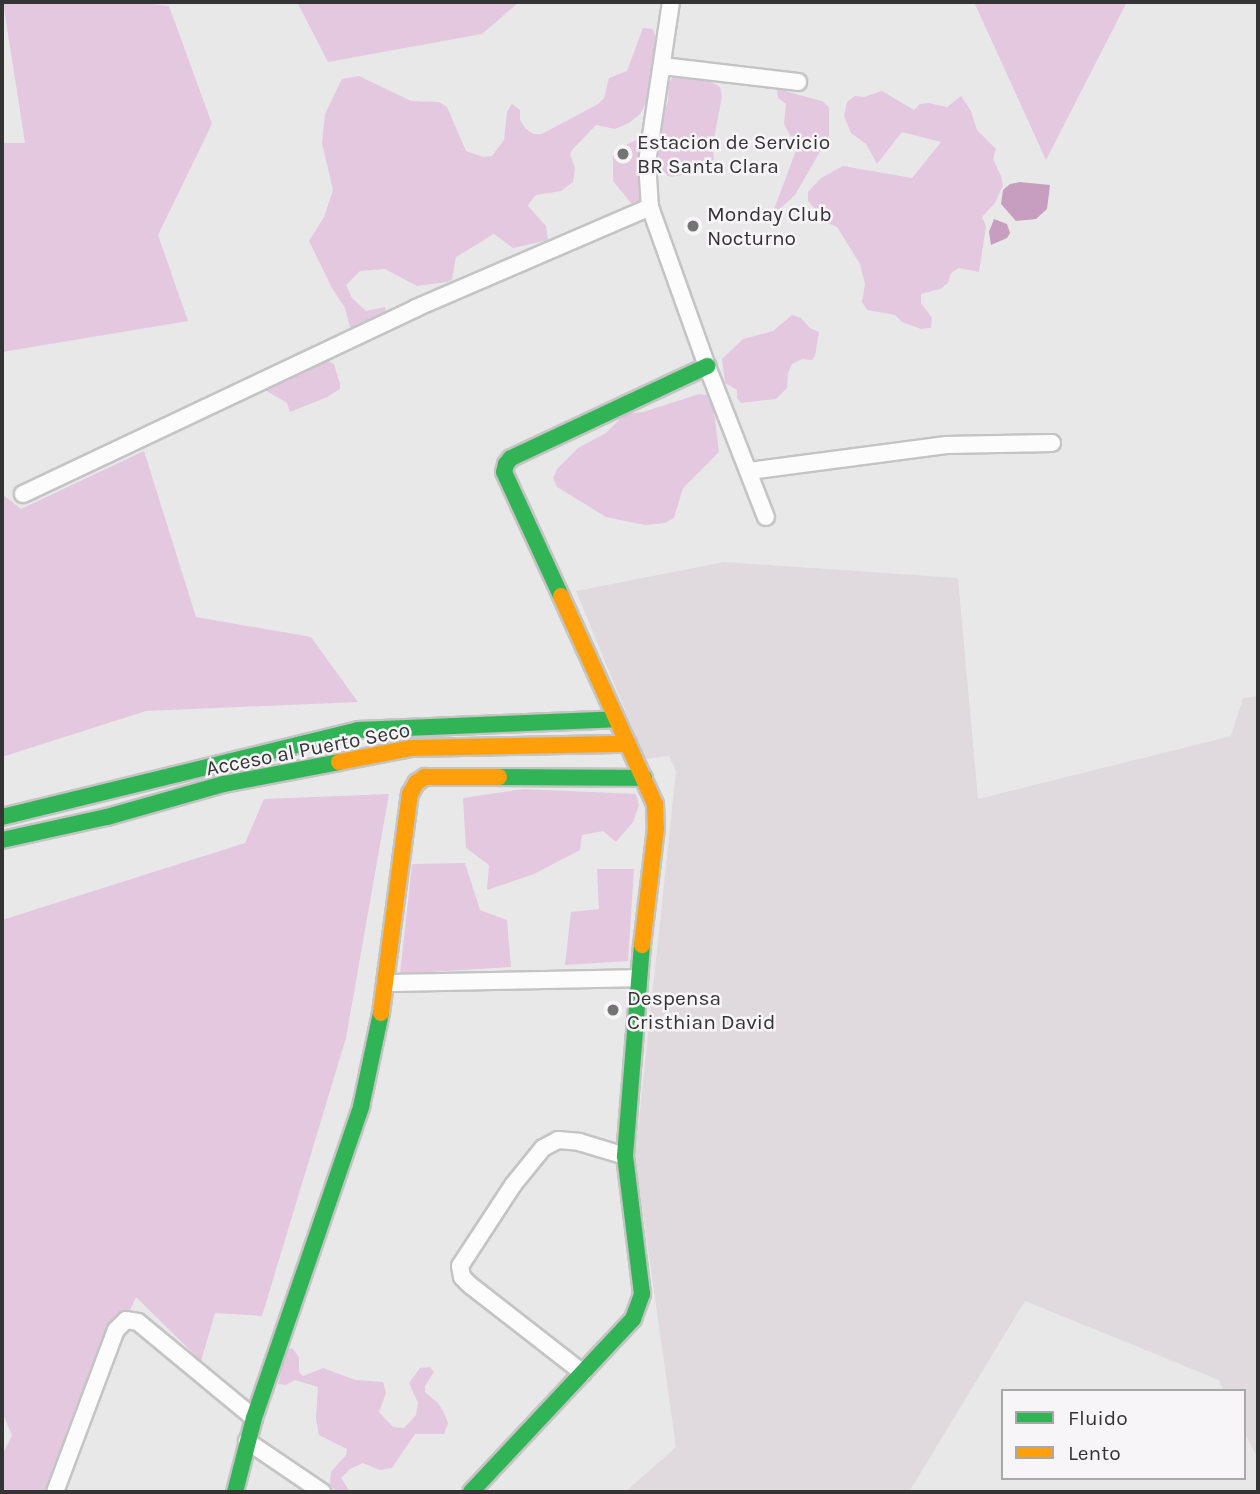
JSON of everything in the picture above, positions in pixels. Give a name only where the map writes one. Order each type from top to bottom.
[{"type":"street","points":[[671,2],[647,162],[650,206],[707,366],[766,517]]},
{"type":"street","points":[[662,66],[798,82]]},
{"type":"street","points":[[23,494],[404,313],[650,206]]},
{"type":"street","points":[[471,1492],[633,1319],[642,1294],[625,1156],[638,978],[656,828],[655,804],[504,472],[506,464],[512,458],[707,366]]},
{"type":"street","points":[[749,471],[946,445],[1052,443]]},
{"type":"street","name":"Acceso al Puerto Seco","points":[[2,817],[358,730],[616,719]]},
{"type":"street","name":"Acceso al Puerto Seco","points":[[2,840],[107,817],[224,784],[411,748],[628,744]]},
{"type":"street","points":[[234,1492],[254,1418],[361,1107],[387,983],[410,794],[416,783],[425,778],[644,778]]},
{"type":"street","points":[[387,983],[638,978]]},
{"type":"street","points":[[583,1373],[470,1285],[462,1277],[460,1266],[513,1185],[543,1148],[558,1140],[579,1142],[625,1156]]},
{"type":"street","points":[[55,1492],[116,1329],[126,1320],[138,1322],[254,1418]]},
{"type":"street","points":[[247,1441],[322,1492]]},
{"type":"shaded area","points":[[3,2],[137,2],[169,6],[212,124],[158,235],[188,321],[2,352],[2,143],[25,143]]},
{"type":"shaded area","points":[[297,2],[519,2],[482,34],[328,62]]},
{"type":"shaded area","points":[[974,2],[1127,2],[1046,160]]},
{"type":"shaded area","points":[[643,28],[653,29],[656,38],[649,98],[640,114],[629,123],[615,129],[596,125],[570,154],[575,168],[573,182],[561,191],[536,195],[530,202],[528,206],[546,226],[548,240],[513,248],[494,234],[456,257],[452,280],[447,282],[417,286],[385,269],[360,271],[346,285],[352,298],[366,311],[385,307],[387,316],[374,324],[350,327],[345,308],[309,241],[324,217],[333,190],[322,143],[325,114],[342,79],[359,76],[411,101],[439,102],[447,107],[466,151],[483,157],[492,156],[504,140],[507,112],[512,104],[520,110],[520,120],[525,128],[533,134],[542,134],[598,104],[604,98],[609,78],[627,71]]},
{"type":"shaded area","points":[[673,76],[702,77],[720,87],[722,96],[713,144],[714,165],[711,169],[672,177],[663,174],[656,145],[661,119],[668,102],[669,83]]},
{"type":"shaded area","points":[[777,89],[822,101],[829,107],[829,136],[795,195],[771,217],[797,148],[784,124],[786,104],[778,98]]},
{"type":"shaded area","points":[[882,91],[914,110],[920,104],[929,103],[947,107],[961,96],[971,111],[977,130],[996,149],[993,159],[1003,185],[995,203],[982,217],[986,226],[979,272],[959,268],[951,273],[948,283],[940,289],[921,294],[921,303],[932,318],[931,328],[921,329],[902,322],[895,315],[867,310],[862,302],[865,284],[860,264],[837,227],[828,223],[808,201],[808,192],[821,178],[843,166],[912,178],[941,142],[902,132],[877,164],[866,144],[851,133],[844,116],[847,102],[855,96],[864,97]]},
{"type":"shaded area","points":[[643,137],[644,203],[635,208],[613,181],[613,157],[617,149]]},
{"type":"shaded area","points":[[1020,182],[1050,185],[1047,209],[1036,219],[1016,221],[1001,204],[1003,190],[1010,184]]},
{"type":"shaded area","points":[[994,219],[1007,224],[1010,233],[1007,238],[991,245],[989,232]]},
{"type":"shaded area","points":[[792,315],[801,318],[810,328],[819,332],[815,356],[812,360],[802,359],[792,364],[787,388],[776,399],[741,403],[737,398],[737,390],[725,383],[722,359],[743,339],[773,331]]},
{"type":"shaded area","points":[[326,360],[334,364],[340,384],[340,389],[327,397],[290,412],[287,403],[265,390],[265,385]]},
{"type":"shaded area","points":[[699,394],[709,395],[713,404],[719,452],[683,488],[674,518],[665,523],[645,525],[606,517],[557,487],[553,478],[557,469],[578,448],[606,433],[625,414],[643,412]]},
{"type":"shaded area","points":[[144,451],[196,617],[311,637],[358,702],[146,711],[2,757],[2,494],[21,509]]},
{"type":"shaded area","points":[[724,562],[958,578],[978,799],[1231,736],[1243,698],[1258,696],[1258,1459],[1246,1435],[1246,1389],[1223,1389],[1219,1380],[1025,1301],[909,1492],[625,1492],[676,1447],[635,1157],[676,771],[669,756],[645,759],[576,591]]},
{"type":"shaded area","points":[[523,789],[636,794],[639,805],[633,822],[616,842],[603,831],[582,835],[580,850],[534,874],[487,890],[489,865],[466,848],[463,798]]},
{"type":"shaded area","points":[[389,794],[346,1038],[262,1316],[215,1313],[201,1361],[136,1297],[48,1492],[2,1492],[2,1455],[12,1436],[2,1411],[2,920],[245,843],[264,799]]},
{"type":"shaded area","points":[[465,863],[480,910],[507,920],[511,967],[400,974],[412,864]]},
{"type":"shaded area","points":[[597,869],[634,869],[628,961],[565,965],[571,912],[599,909]]},
{"type":"shaded area","points":[[292,1348],[299,1357],[299,1372],[303,1376],[323,1368],[355,1380],[383,1382],[386,1393],[379,1412],[393,1427],[404,1428],[416,1415],[418,1403],[409,1383],[420,1368],[430,1367],[434,1372],[425,1386],[425,1392],[438,1403],[444,1413],[448,1423],[444,1434],[415,1434],[392,1468],[380,1470],[363,1463],[350,1469],[341,1478],[350,1492],[336,1492],[330,1484],[331,1472],[346,1455],[347,1449],[319,1435],[316,1418],[318,1387],[295,1380],[286,1385],[278,1384],[286,1351]]},
{"type":"traffic: fast","points":[[561,596],[504,472],[506,464],[511,458],[707,366]]},
{"type":"traffic: fast","points":[[2,817],[358,730],[616,719]]},
{"type":"traffic: fast","points":[[2,840],[107,817],[224,784],[339,762]]},
{"type":"traffic: fast","points":[[499,777],[644,778]]},
{"type":"traffic: fast","points":[[471,1492],[633,1319],[642,1294],[625,1156],[642,945]]},
{"type":"traffic: fast","points":[[235,1492],[254,1418],[361,1107],[381,1013]]},
{"type":"traffic: slow","points":[[561,596],[655,804],[656,828],[642,945]]},
{"type":"traffic: slow","points":[[339,762],[411,748],[628,744]]},
{"type":"traffic: slow","points":[[381,1013],[410,794],[416,783],[425,777],[499,777]]},
{"type":"place","name":"Estacion de Servicio BR Santa Clara","points":[[623,154]]},
{"type":"place","name":"Monday Club Nocturno","points":[[693,226]]},
{"type":"place","name":"Despensa Cristhian David","points":[[613,1010]]}]
